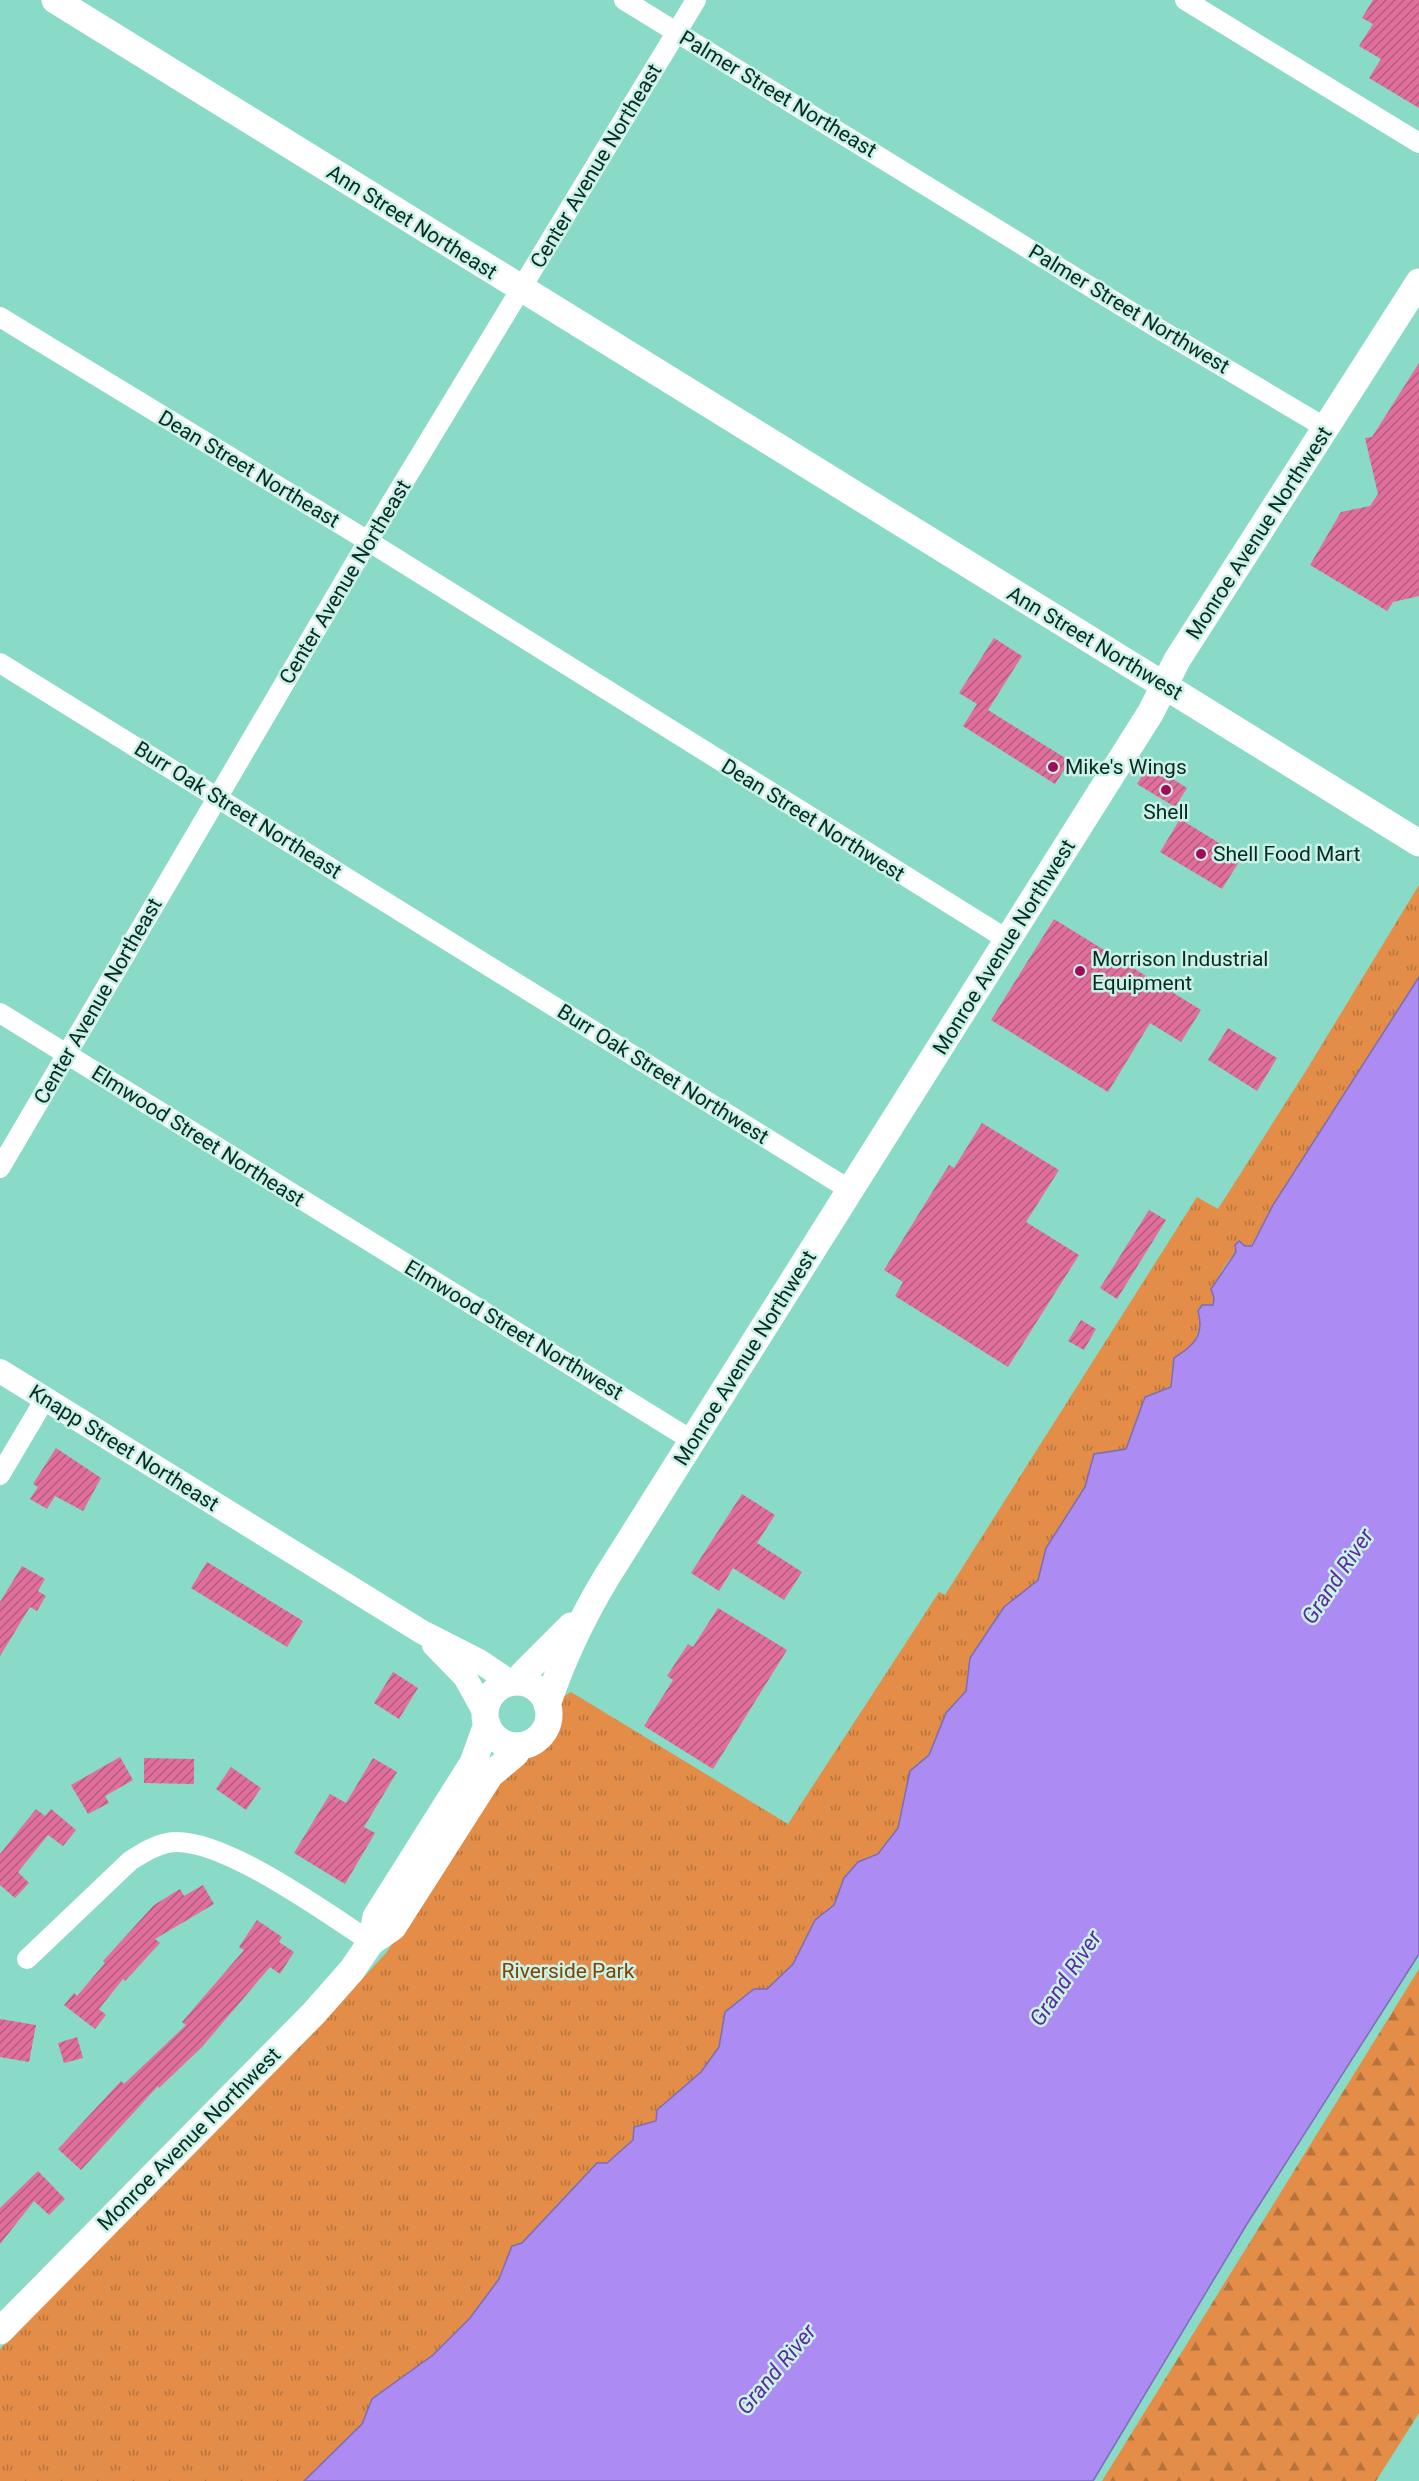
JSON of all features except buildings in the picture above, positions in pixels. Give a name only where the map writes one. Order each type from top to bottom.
[{"type":"main road","name":"Ann Street Northeast","points":[[55,0],[771,441]]},
{"type":"main road","name":"Monroe Avenue Northwest","points":[[547,1705],[559,1668],[586,1610],[1151,712],[1178,660],[1419,282]]},
{"type":"main road","name":"Ann Street Northwest","points":[[771,441],[1008,591],[1166,685],[1419,843]]},
{"type":"main road","name":"Monroe Avenue Northwest","points":[[516,1683],[586,1610]]},
{"type":"main road","points":[[516,1683],[536,1689],[547,1705],[549,1717],[543,1731],[532,1742],[520,1746],[503,1743],[496,1738],[486,1719],[490,1696],[496,1690],[516,1683]]},
{"type":"main road","name":"Monroe Avenue Northwest","points":[[0,2331],[314,2013],[352,1970],[371,1942],[393,1927],[464,1796],[486,1719]]},
{"type":"main road","name":"Monroe Avenue Northwest","points":[[464,1796],[515,1754],[520,1746]]},
{"type":"street","name":"Palmer Street Northeast","points":[[624,0],[933,189]]},
{"type":"street","name":"Center Avenue Northeast","points":[[0,1168],[368,541],[696,0]]},
{"type":"street","points":[[1185,0],[1419,143]]},
{"type":"street","name":"Palmer Street Northwest","points":[[933,189],[1159,329],[1326,428]]},
{"type":"street","name":"Dean Street Northeast","points":[[0,317],[368,541],[620,699]]},
{"type":"street","name":"Burr Oak Street Northeast","points":[[0,663],[476,958]]},
{"type":"street","name":"Dean Street Northwest","points":[[620,699],[1008,940]]},
{"type":"street","name":"Burr Oak Street Northwest","points":[[476,958],[850,1190]]},
{"type":"street","name":"Elmwood Street Northeast","points":[[0,1013],[334,1221]]},
{"type":"street","name":"Elmwood Street Northwest","points":[[334,1221],[693,1441]]},
{"type":"street","name":"Knapp Street Northeast","points":[[0,1371],[422,1632]]},
{"type":"street","points":[[0,1475],[45,1399]]},
{"type":"street","points":[[422,1632],[516,1683]]},
{"type":"street","points":[[422,1632],[465,1677],[486,1719]]},
{"type":"street","points":[[27,1959],[130,1861],[168,1843],[190,1842],[241,1860],[371,1942]]},
{"type":"green space","name":"Riverside Park","points":[[1419,885],[1419,977],[1273,1205],[1251,1246],[1244,1247],[1233,1256],[1211,1289],[1214,1298],[1213,1306],[1201,1324],[1193,1345],[1174,1358],[1171,1387],[1145,1397],[1126,1449],[1094,1454],[1085,1487],[1046,1548],[1038,1580],[1004,1607],[970,1658],[966,1691],[946,1713],[929,1755],[910,1771],[898,1828],[878,1854],[858,1862],[844,1878],[834,1905],[815,1920],[793,1964],[767,1989],[725,2012],[719,2047],[701,2072],[657,2110],[656,2121],[607,2163],[522,2243],[512,2246],[499,2279],[470,2318],[433,2355],[373,2399],[362,2424],[304,2481],[0,2481],[0,2349],[326,2018],[387,1952],[493,1783],[547,1740],[563,1697],[571,1692],[788,1824],[939,1592],[945,1595],[1197,1197],[1218,1209],[1304,1074]]},
{"type":"green space","points":[[1419,1969],[1419,2413],[1376,2481],[1102,2481]]},
{"type":"water","name":"Grand River","points":[[1419,977],[1419,1954],[1247,2224],[1093,2481],[304,2481],[362,2424],[372,2399],[433,2355],[470,2318],[499,2279],[512,2246],[522,2243],[597,2163],[607,2163],[633,2140],[634,2127],[656,2121],[657,2110],[701,2072],[719,2047],[725,2012],[754,1989],[767,1989],[793,1964],[815,1920],[834,1905],[844,1878],[858,1862],[878,1854],[898,1828],[910,1771],[929,1755],[946,1713],[966,1691],[970,1658],[1004,1607],[1038,1580],[1046,1548],[1085,1487],[1094,1454],[1126,1449],[1145,1397],[1171,1387],[1174,1358],[1196,1339],[1200,1327],[1198,1311],[1202,1305],[1213,1305],[1214,1298],[1211,1289],[1236,1252],[1235,1245],[1239,1241],[1245,1246],[1252,1246],[1273,1205]]},
{"type":"place","name":"Mike's Wings","points":[[1053,767]]},
{"type":"place","name":"Shell","points":[[1166,790]]},
{"type":"place","name":"Shell Food Mart","points":[[1201,854]]},
{"type":"place","name":"Morrison Industrial Equipment","points":[[1080,971]]}]
